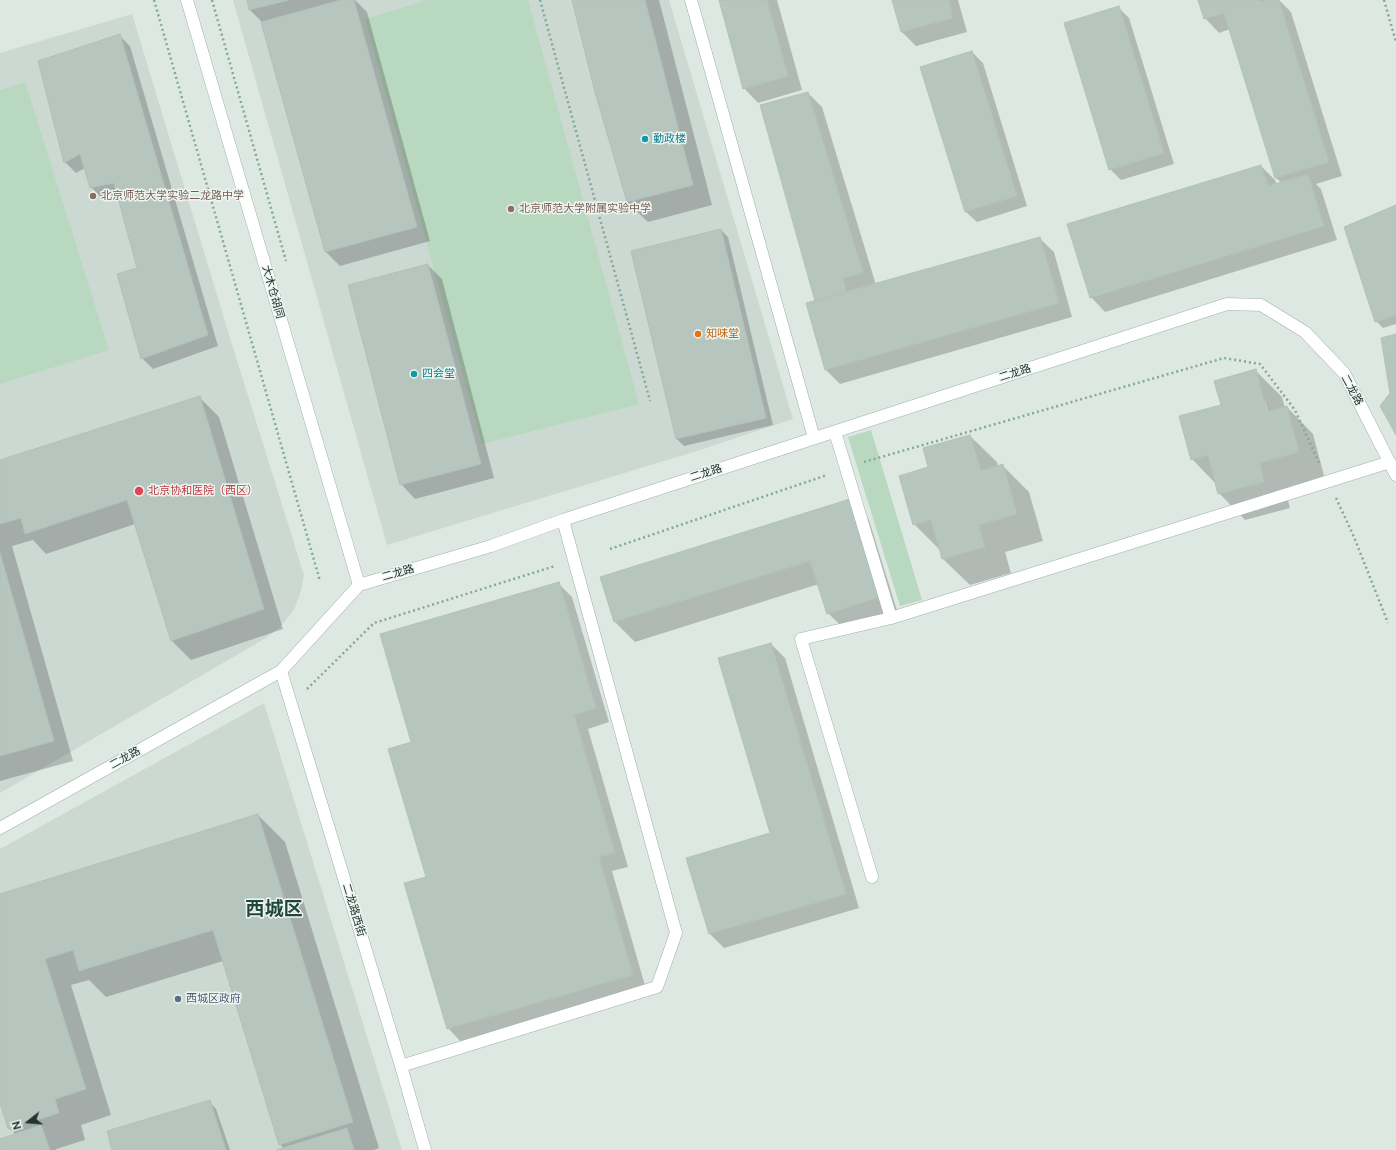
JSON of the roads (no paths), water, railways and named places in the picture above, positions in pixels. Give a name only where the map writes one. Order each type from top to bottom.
[{"type":"street","name":"大木仓胡同","points":[[187,0],[359,585]]},
{"type":"street","points":[[691,0],[814,438]]},
{"type":"street","name":"二龙路","points":[[0,828],[281,671],[359,585],[491,546],[563,520],[1227,304],[1261,305],[1305,332],[1344,373],[1396,475]]},
{"type":"street","points":[[835,432],[891,618]]},
{"type":"street","points":[[872,877],[800,639],[891,618],[1327,480],[1390,462]]},
{"type":"street","points":[[401,1066],[657,988],[676,933],[563,520]]},
{"type":"street","name":"二龙路西街","points":[[281,671],[425,1150]]},
{"type":"place","name":"勤政楼","points":[[645,139]]},
{"type":"place","name":"北京师范大学实验二龙路中学","points":[[93,196]]},
{"type":"place","name":"北京师范大学附属实验中学","points":[[511,209]]},
{"type":"place","name":"知味堂","points":[[698,334]]},
{"type":"place","name":"四会堂","points":[[414,374]]},
{"type":"place","name":"北京协和医院（西区）","points":[[139,491]]},
{"type":"place","name":"西城区政府","points":[[178,999]]},
{"type":"district","name":"西城区","points":[[274,909]]}]
